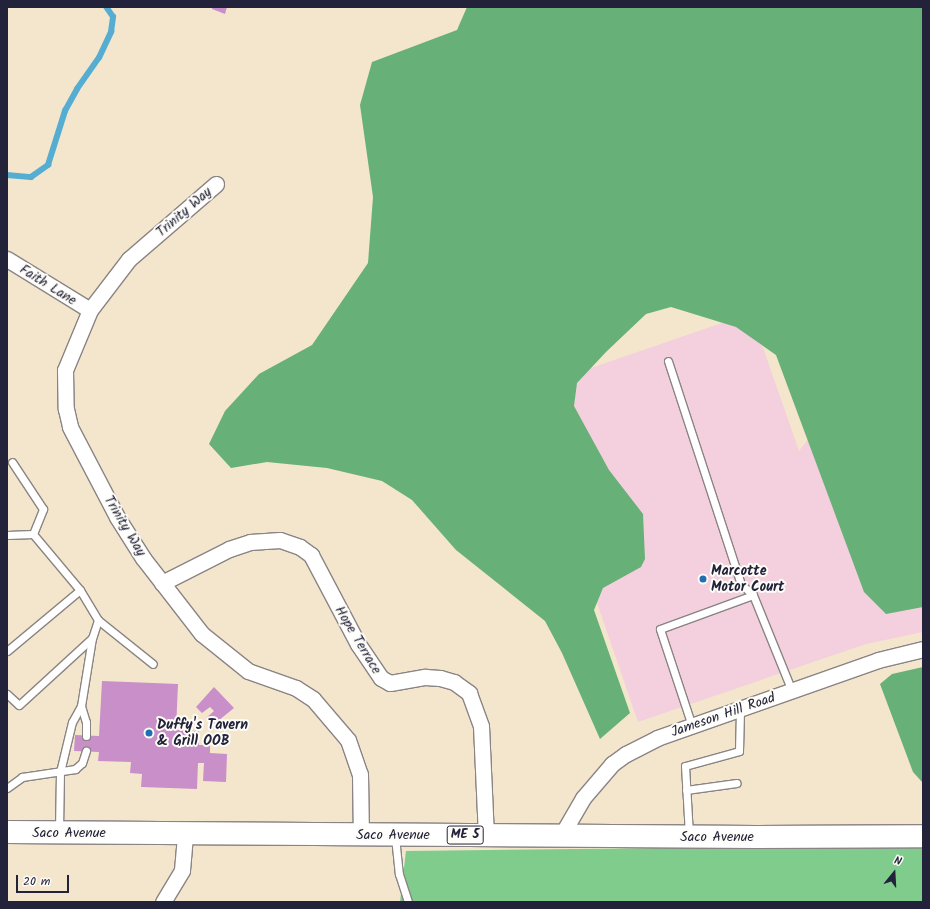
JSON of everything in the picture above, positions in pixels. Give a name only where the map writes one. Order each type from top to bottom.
[{"type":"main road","name":"Saco Avenue","points":[[7,832],[689,837],[923,836]]},
{"type":"street","name":"Trinity Way","points":[[216,184],[129,259],[90,310],[65,370],[64,393],[70,427],[117,517],[162,583],[202,634],[220,651],[248,671],[296,688],[314,699],[348,740],[360,774],[361,835]]},
{"type":"street","name":"Faith Lane","points":[[7,259],[90,310]]},
{"type":"street","name":"Hope Terrace","points":[[162,583],[229,550],[250,542],[280,540],[300,547],[311,555],[358,644],[381,678],[390,683],[424,677],[440,678],[454,682],[469,693],[481,726],[486,835]]},
{"type":"street","name":"Jameson Hill Road","points":[[561,836],[584,798],[612,764],[626,754],[657,738],[878,660],[923,649]]},
{"type":"street","points":[[163,902],[182,870],[186,833]]},
{"type":"lane","points":[[668,361],[741,584],[753,595],[792,691]]},
{"type":"lane","points":[[12,462],[43,509],[33,534]]},
{"type":"lane","points":[[7,535],[33,534]]},
{"type":"lane","points":[[33,534],[80,590],[98,620],[153,664]]},
{"type":"lane","points":[[7,651],[80,590]]},
{"type":"lane","points":[[692,726],[660,630],[753,595]]},
{"type":"lane","points":[[59,833],[60,772],[72,722],[81,706],[92,638],[98,620]]},
{"type":"lane","points":[[7,694],[19,705],[92,638]]},
{"type":"lane","points":[[81,706],[86,722],[86,736]]},
{"type":"lane","points":[[689,837],[685,766],[739,751],[740,709]]},
{"type":"lane","points":[[9,784],[22,777],[60,772],[79,767],[85,759],[86,751]]},
{"type":"lane","points":[[686,790],[737,783]]},
{"type":"lane","points":[[395,834],[399,874],[408,902]]},
{"type":"shaded area","points":[[923,290],[923,632],[866,644],[638,722],[524,391],[751,313],[799,451]]},
{"type":"green space","points":[[467,7],[923,7],[923,607],[886,614],[864,592],[776,355],[736,327],[671,307],[646,314],[606,352],[577,383],[574,406],[609,470],[643,514],[645,559],[641,567],[603,588],[594,610],[630,713],[600,739],[562,653],[545,621],[456,550],[412,500],[382,481],[327,468],[267,462],[231,468],[209,444],[225,411],[259,374],[312,345],[368,263],[373,197],[360,105],[372,62],[457,30]]},
{"type":"green space","points":[[923,667],[923,783],[913,772],[880,684],[892,674]]},
{"type":"green space","points":[[923,841],[923,902],[400,902],[406,851],[760,847]]},
{"type":"building","points":[[212,7],[227,7],[225,14],[212,9]]},
{"type":"building","name":"Duffy's Tavern & Grill OOB","points":[[102,681],[178,684],[176,730],[199,731],[199,745],[210,745],[210,753],[227,754],[226,782],[203,781],[204,763],[198,763],[197,789],[141,787],[142,774],[130,773],[131,762],[98,761],[99,752],[74,751],[75,735],[99,736]]},
{"type":"building","points":[[214,687],[234,708],[213,725],[206,718],[214,711],[210,707],[202,713],[196,707]]},
{"type":"waterway","points":[[7,175],[31,177],[48,165],[65,111],[77,89],[99,58],[111,32],[113,17],[106,7]]},
{"type":"place","name":"Marcotte Motor Court","points":[[703,579]]},
{"type":"place","name":"Duffy's Tavern & Grill OOB","points":[[149,733]]}]
